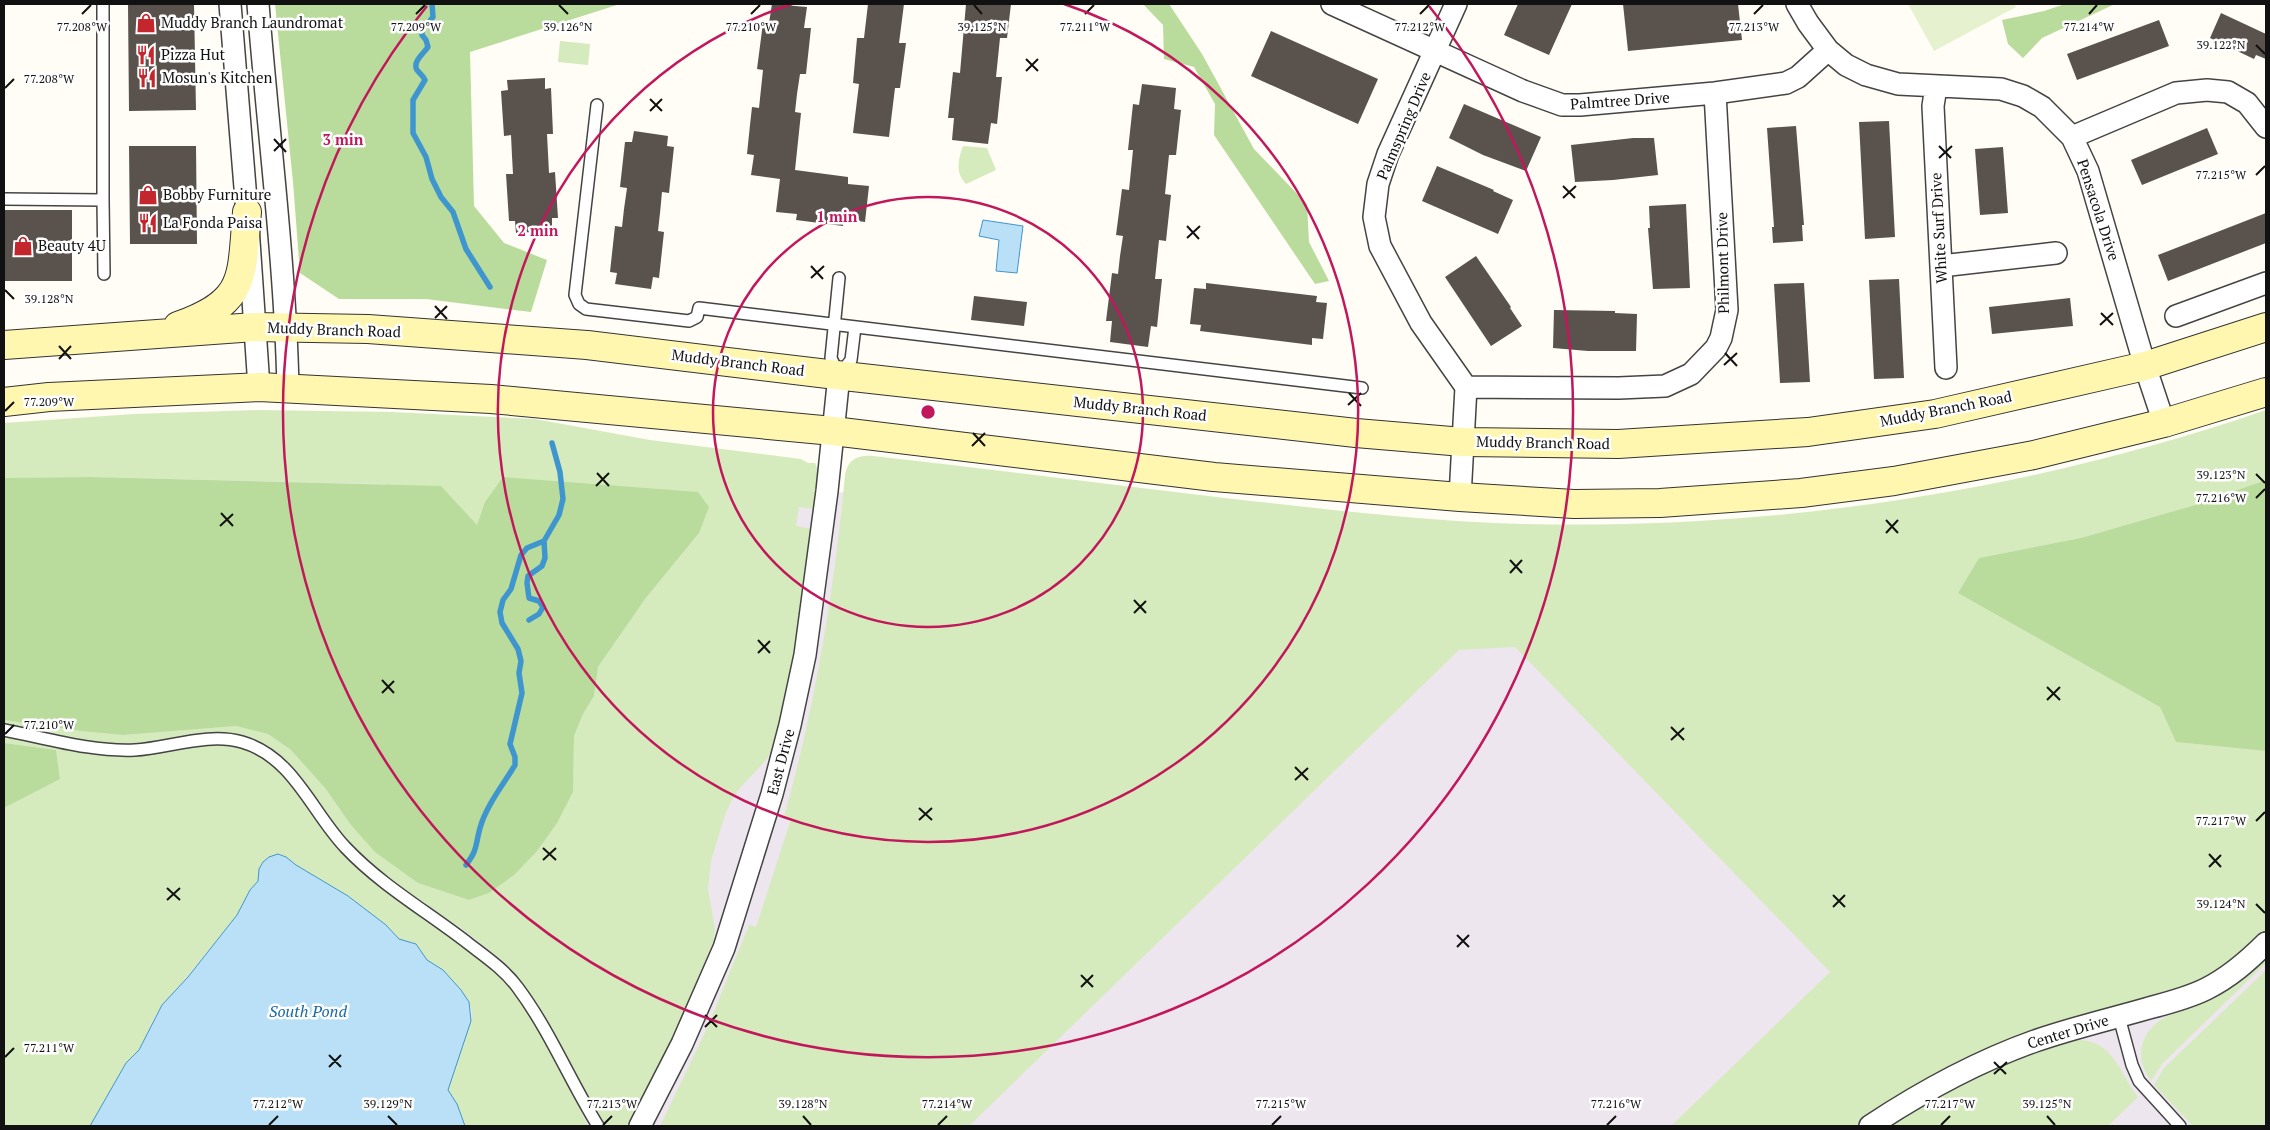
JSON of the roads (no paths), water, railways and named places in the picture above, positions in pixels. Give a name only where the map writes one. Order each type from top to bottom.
[{"type":"main road","points":[[158,334],[198,318],[230,298],[241,277],[248,212]]},
{"type":"main road","name":"Muddy Branch Road","points":[[4,345],[255,327],[368,329],[587,345],[1346,432],[1463,442],[1618,444],[1808,432],[1935,414],[2146,366],[2266,327]]},
{"type":"main road","points":[[4,402],[49,397],[258,387],[491,399],[833,431],[1214,477],[1460,497],[1574,504],[1660,502],[1800,493],[1894,481],[2025,456],[2164,423],[2266,392]]},
{"type":"street","points":[[230,4],[248,212],[258,387]]},
{"type":"street","points":[[258,4],[287,327],[288,388]]},
{"type":"street","name":"Palmtree Drive","points":[[1332,4],[1523,91],[1562,105],[1716,93],[1786,83],[1798,76],[1828,50]]},
{"type":"street","name":"Palmspring Drive","points":[[1456,4],[1436,52],[1388,154],[1378,184],[1374,217],[1380,246],[1416,316],[1466,387]]},
{"type":"street","name":"Pensacola Drive","points":[[1797,4],[1828,50],[1846,65],[1866,75],[1898,84],[2001,89],[2023,96],[2042,107],[2072,137],[2088,171],[2164,423]]},
{"type":"street","name":"White Surf Drive","points":[[1936,87],[1934,106],[1946,368]]},
{"type":"street","points":[[2072,137],[2176,93],[2207,90],[2228,92],[2247,103],[2266,126]]},
{"type":"street","name":"Philmont Drive","points":[[1466,387],[1619,388],[1665,386],[1691,374],[1716,348],[1722,338],[1727,310],[1716,93]]},
{"type":"street","points":[[1941,266],[2056,254]]},
{"type":"street","points":[[2176,316],[2266,283]]},
{"type":"street","name":"East Drive","points":[[640,1126],[682,1044],[724,948],[772,794],[790,725],[805,655],[816,582],[839,375]]},
{"type":"street","points":[[1460,497],[1466,387]]},
{"type":"street","name":"Center Drive","points":[[1870,1126],[1908,1101],[1952,1076],[1991,1058],[2037,1040],[2194,995],[2207,989],[2236,970],[2266,943]]},
{"type":"lane","points":[[103,4],[104,274]]},
{"type":"lane","points":[[597,105],[575,295],[582,307],[689,321],[697,317],[699,308],[1362,388]]},
{"type":"lane","points":[[4,200],[103,200]]},
{"type":"lane","points":[[839,278],[831,358],[839,375],[852,360],[855,327]]},
{"type":"lane","points":[[4,730],[114,749],[133,750],[166,747],[218,738],[241,741],[259,748],[281,764],[346,848],[368,869],[446,926],[507,975],[518,988],[553,1044],[577,1093],[598,1126]]},
{"type":"lane","points":[[2119,1016],[2132,1065],[2139,1081],[2180,1126]]},
{"type":"water","points":[[983,220],[1023,226],[1017,273],[996,271],[999,240],[979,236]]},
{"type":"water","name":"South Pond","points":[[278,854],[286,857],[348,896],[386,925],[399,939],[416,944],[427,960],[443,970],[461,990],[469,1002],[471,1021],[448,1090],[457,1104],[465,1126],[90,1126],[126,1063],[139,1050],[162,1005],[188,977],[237,915],[250,890],[258,881],[259,869],[263,862],[269,857]]},
{"type":"waterway","points":[[432,4],[433,17],[422,30],[422,35],[428,47],[416,64],[417,70],[425,80],[413,100],[413,133],[426,157],[432,179],[441,197],[453,212],[466,249],[490,287]]},
{"type":"waterway","points":[[466,865],[474,851],[486,812],[515,765],[515,757],[510,744],[522,693],[519,673],[521,661],[518,649],[502,623],[500,612],[503,600],[511,589],[521,555],[527,548],[544,541],[559,515],[563,499],[560,472],[552,443]]},
{"type":"waterway","points":[[529,620],[539,614],[543,607],[539,601],[529,598],[527,583],[528,576],[542,566],[545,558],[544,541]]},
{"type":"place","name":"Muddy Branch Laundromat","points":[[146,23]]},
{"type":"place","name":"Pizza Hut","points":[[146,55]]},
{"type":"place","name":"Mosun's Kitchen","points":[[147,78]]},
{"type":"place","name":"Bobby Furniture","points":[[148,195]]},
{"type":"place","name":"La Fonda Paisa","points":[[148,223]]},
{"type":"place","name":"Beauty 4U","points":[[23,246]]}]
